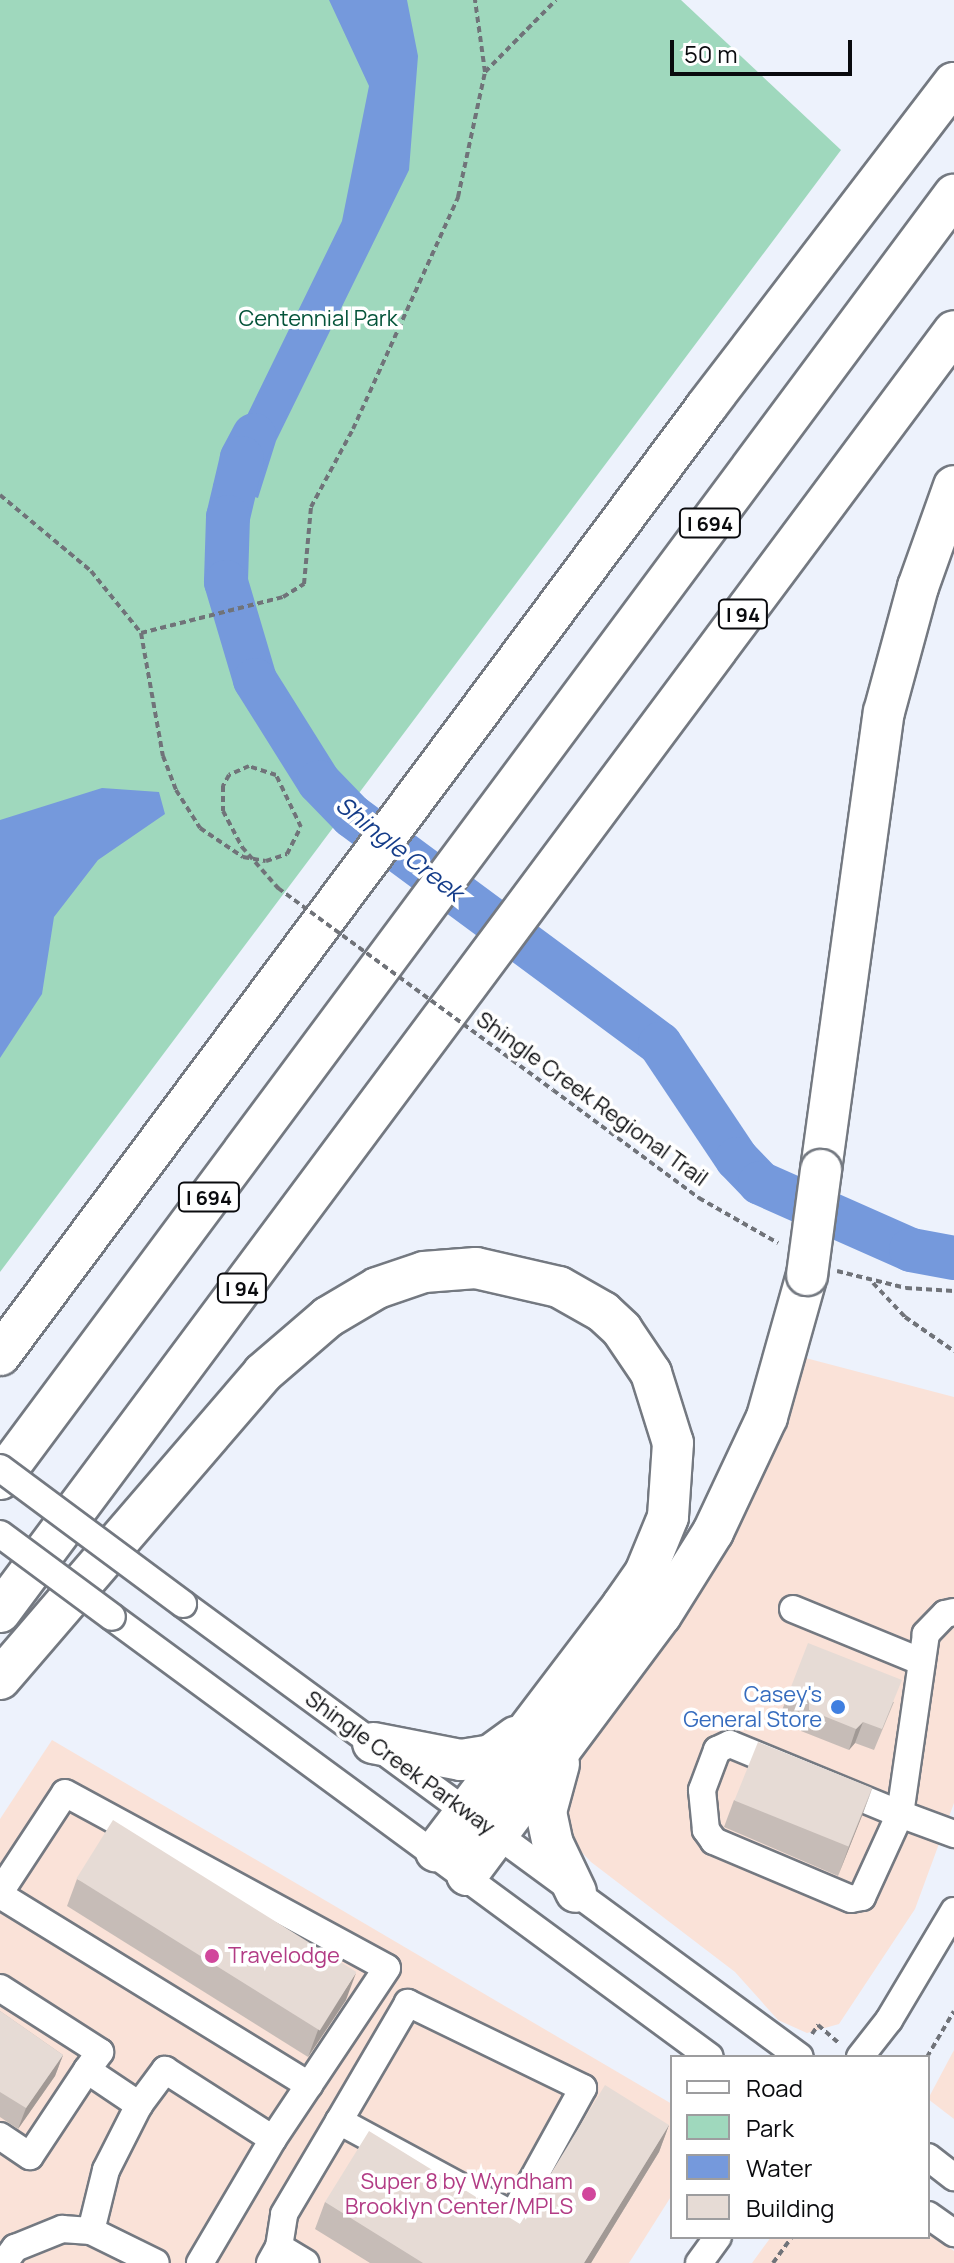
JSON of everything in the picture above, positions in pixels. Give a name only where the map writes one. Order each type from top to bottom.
[{"type":"highway","points":[[0,1355],[954,83]]},
{"type":"highway","name":"I 694","points":[[0,1479],[954,195]]},
{"type":"highway","name":"I 94","points":[[0,1612],[954,331]]},
{"type":"highway","points":[[451,1863],[555,1727],[661,1615],[730,1500],[781,1376],[808,1263],[884,712],[913,602],[954,486]]},
{"type":"highway","points":[[0,1679],[263,1373],[300,1339],[351,1302],[401,1278],[476,1268],[535,1278],[603,1312],[622,1330],[651,1373],[673,1443],[668,1517],[645,1573],[555,1727],[546,1812],[553,1844],[576,1892]]},
{"type":"highway","points":[[373,1743],[422,1756],[477,1758],[555,1727]]},
{"type":"street","name":"Shingle Creek Parkway","points":[[0,1468],[797,2055]]},
{"type":"street","points":[[0,1534],[451,1863],[707,2055]]},
{"type":"street","points":[[793,1609],[922,1662]]},
{"type":"street","points":[[954,1612],[945,1614],[926,1634],[900,1814],[862,1897],[851,1899],[714,1841],[706,1830],[702,1790],[717,1750],[730,1744],[900,1814],[954,1834]]},
{"type":"street","points":[[200,2263],[273,2139],[309,2085],[387,1968],[65,1793],[0,1894],[309,2085]]},
{"type":"street","points":[[853,2053],[889,2020],[954,1911]]},
{"type":"street","points":[[0,1988],[100,2052],[30,2156],[0,2136]]},
{"type":"street","points":[[306,2263],[274,2255],[284,2214],[408,2003],[583,2088],[513,2215],[339,2121]]},
{"type":"street","points":[[87,2070],[139,2105]]},
{"type":"street","points":[[91,2231],[106,2170],[139,2105],[165,2070],[273,2139]]},
{"type":"street","points":[[930,2159],[954,2177]]},
{"type":"street","points":[[930,2216],[954,2233]]},
{"type":"street","points":[[2,2263],[15,2248],[40,2234],[91,2231],[156,2263]]},
{"type":"street","points":[[699,2263],[717,2239]]},
{"type":"path","points":[[141,633],[203,614],[283,597],[304,584],[311,507],[353,429],[452,215],[485,72],[475,0]]},
{"type":"path","points":[[485,72],[556,0]]},
{"type":"path","name":"Shingle Creek Regional Trail","points":[[0,495],[110,589],[141,633],[163,756],[176,790],[200,828],[224,847],[266,861],[294,848],[301,827],[276,775],[249,766],[229,775],[221,798],[242,847],[261,874],[699,1198],[808,1263],[871,1281],[954,1291]]},
{"type":"path","points":[[871,1281],[905,1317],[954,1351]]},
{"type":"path","points":[[928,2055],[954,2011]]},
{"type":"path","points":[[818,2025],[853,2053]]},
{"type":"path","points":[[773,2263],[791,2239]]},
{"type":"shaded area","points":[[798,1356],[954,1397],[954,1803],[915,1909],[839,2024],[807,2033],[778,2020],[735,1972],[591,1862],[569,1839],[563,1821],[566,1770]]},
{"type":"shaded area","points":[[52,1740],[670,2103],[670,2198],[629,2263],[0,2263],[0,1819]]},
{"type":"shaded area","points":[[954,2050],[954,2119],[930,2101]]},
{"type":"shaded area","points":[[930,2235],[954,2251],[954,2263],[752,2263],[770,2239],[930,2239]]},
{"type":"green space","name":"Centennial Park","points":[[0,0],[681,0],[841,150],[0,1272]]},
{"type":"water","points":[[329,0],[407,0],[418,56],[409,170],[276,441],[258,498],[213,485],[342,221],[369,86]]},
{"type":"water","points":[[102,788],[159,792],[165,814],[98,860],[54,917],[42,994],[0,1058],[0,820]]},
{"type":"building","name":"Casey's General Store","points":[[808,1643],[902,1680],[882,1729],[863,1722],[856,1729],[809,1710],[809,1700],[789,1692]]},
{"type":"building","points":[[758,1742],[872,1788],[848,1846],[734,1800]]},
{"type":"building","points":[[113,1820],[356,1972],[320,2031],[76,1879]]},
{"type":"building","points":[[0,2011],[63,2055],[26,2108],[0,2092]]},
{"type":"building","name":"Super 8 by Wyndham Brooklyn Center/MPLS","points":[[605,2085],[669,2125],[584,2263],[423,2263],[325,2202],[369,2131],[520,2224]]},
{"type":"waterway","name":"Shingle Creek","points":[[254,435],[242,458],[228,517],[226,582],[255,680],[319,782],[352,816],[660,1044],[737,1159],[760,1183],[911,1250],[954,1258]]},
{"type":"place","name":"Casey's General Store","points":[[838,1707]]},
{"type":"place","name":"Travelodge","points":[[212,1956]]},
{"type":"place","name":"Super 8 by Wyndham Brooklyn Center/MPLS","points":[[589,2194]]}]
